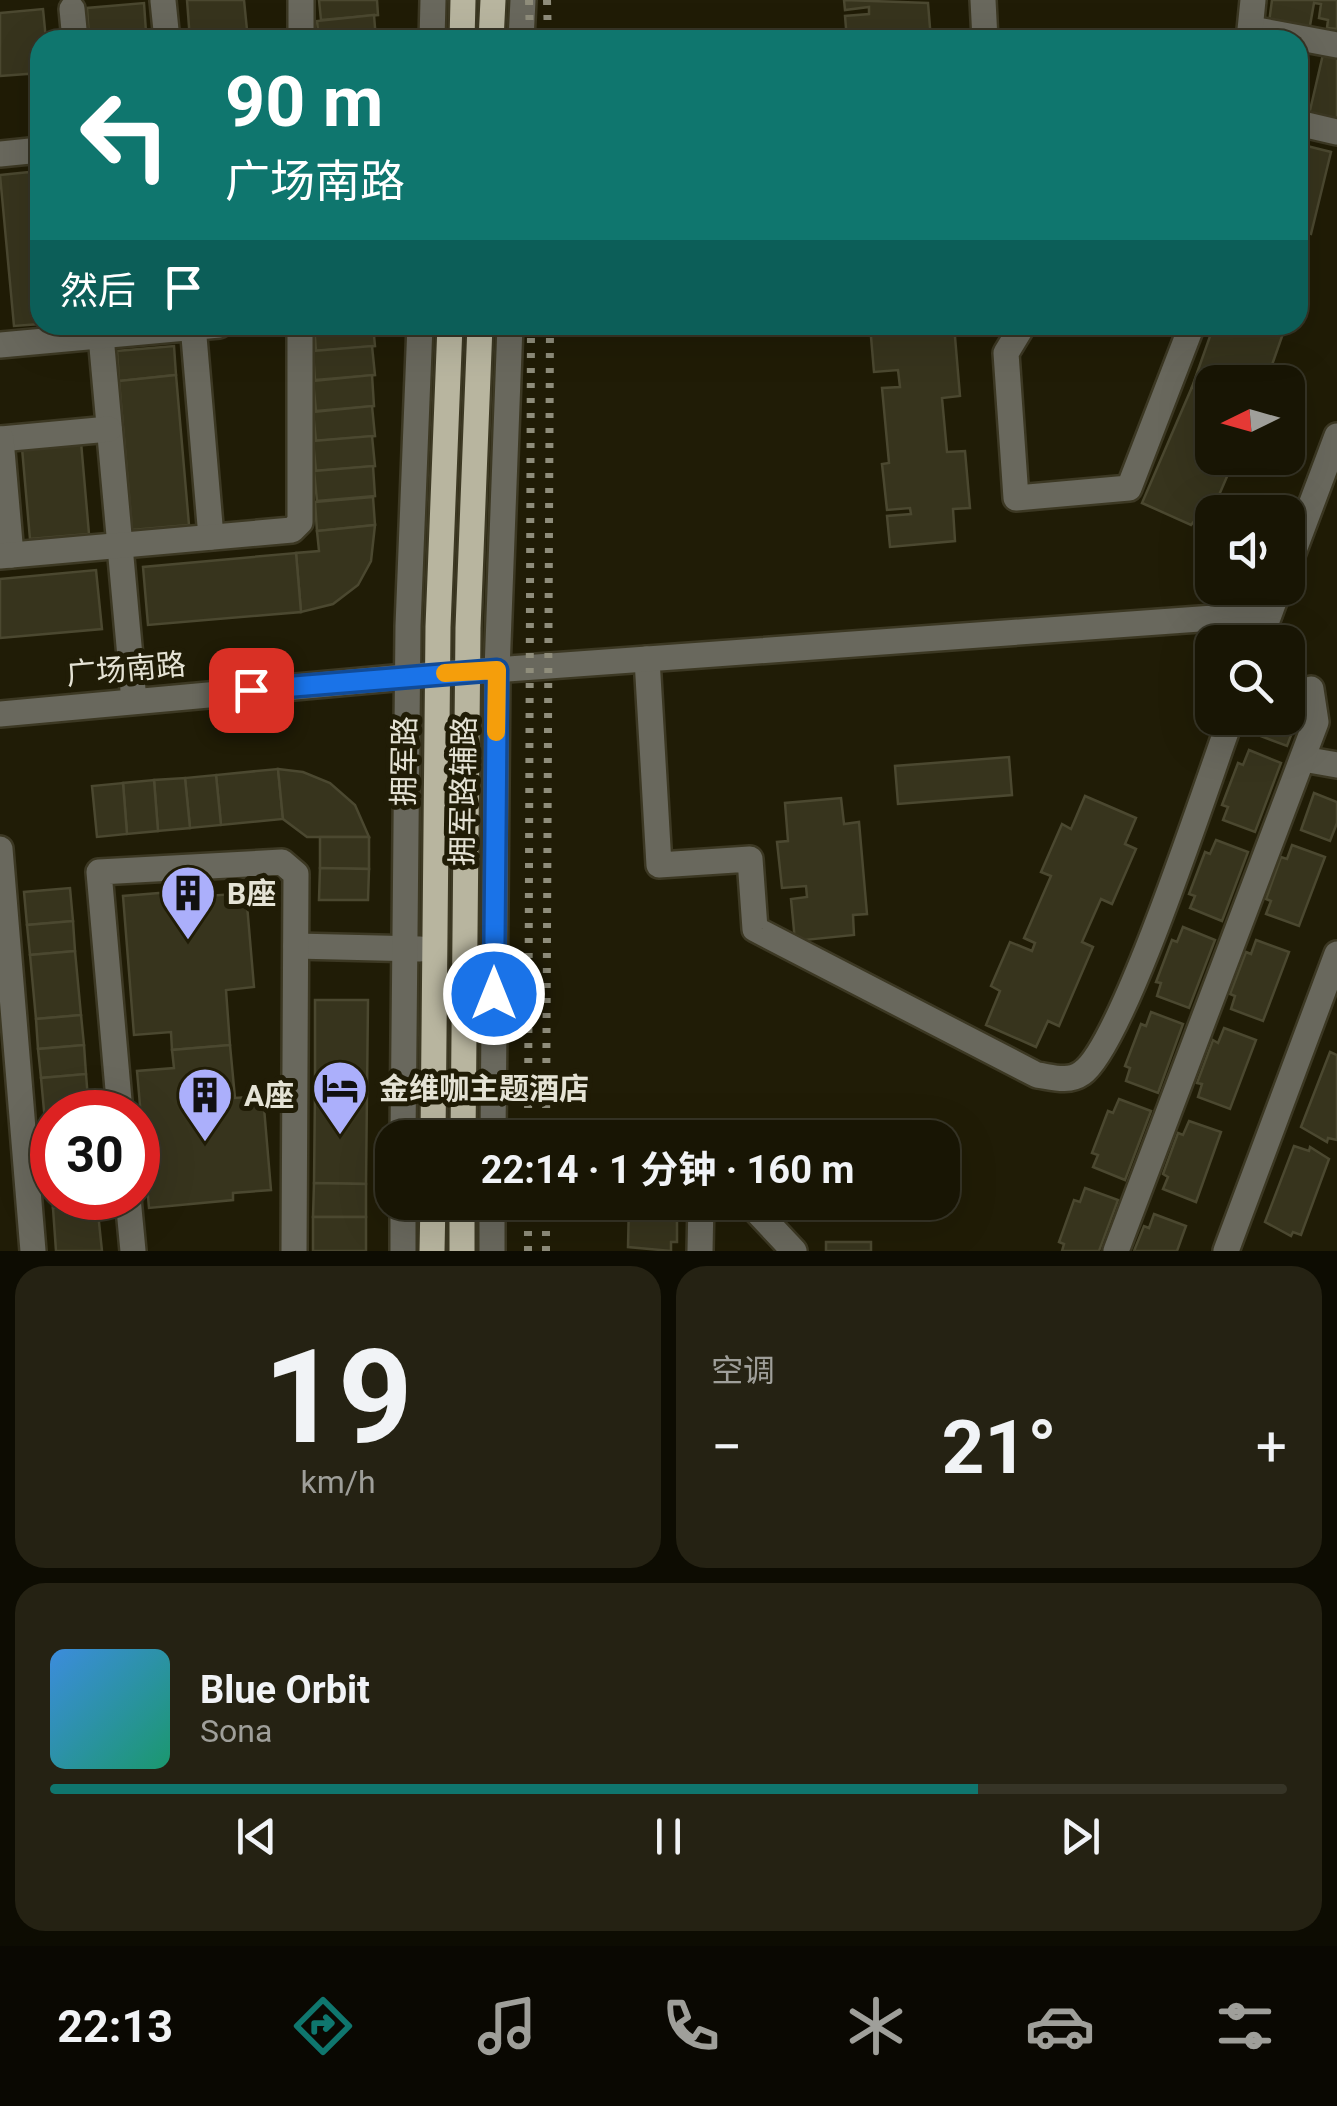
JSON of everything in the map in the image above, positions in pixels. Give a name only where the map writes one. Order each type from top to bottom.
[{"type":"main road","points":[[462,30],[463,0]]},
{"type":"main road","points":[[491,30],[492,0]]},
{"type":"main road","name":"拥军路","points":[[433,1120],[438,674],[450,335]]},
{"type":"main road","name":"拥军路","points":[[463,1120],[467,672],[480,335]]},
{"type":"main road","points":[[432,1251],[433,1220]]},
{"type":"main road","points":[[462,1220],[462,1251]]},
{"type":"street","points":[[301,0],[301,30]]},
{"type":"street","points":[[432,30],[433,0]]},
{"type":"street","points":[[522,30],[523,0]]},
{"type":"street","points":[[983,0],[985,30]]},
{"type":"street","points":[[1250,30],[1253,0]]},
{"type":"street","points":[[164,1],[166,30]]},
{"type":"street","points":[[72,9],[74,30]]},
{"type":"street","points":[[1308,41],[1337,45]]},
{"type":"street","points":[[1308,125],[1337,132]]},
{"type":"street","points":[[0,154],[30,151]]},
{"type":"street","points":[[0,344],[65,335]]},
{"type":"street","points":[[101,335],[134,701]]},
{"type":"street","points":[[194,335],[211,537]]},
{"type":"street","points":[[110,429],[0,438],[6,555],[292,530],[300,522],[300,335]]},
{"type":"street","name":"拥军路辅路","points":[[403,1120],[408,676],[420,335]]},
{"type":"street","name":"拥军路辅路","points":[[493,1120],[497,670],[510,335]]},
{"type":"street","points":[[1016,335],[1006,352],[1016,498],[1129,488],[1188,335]]},
{"type":"street","points":[[1305,521],[1337,436]]},
{"type":"street","points":[[1265,625],[1272,605]]},
{"type":"street","name":"广场南路","points":[[0,714],[408,676],[1269,614]]},
{"type":"street","points":[[646,659],[659,864],[750,859],[754,929],[1037,1075],[1065,1080],[1080,1075],[1100,1056],[1123,1009],[1225,735]]},
{"type":"street","points":[[1116,1251],[1316,722],[1311,689]]},
{"type":"street","points":[[1302,758],[1337,765]]},
{"type":"street","points":[[0,861],[33,1251]]},
{"type":"street","points":[[118,1090],[99,872],[282,862],[296,874],[294,1251]]},
{"type":"street","points":[[296,946],[434,949]]},
{"type":"street","points":[[1226,1251],[1337,954]]},
{"type":"street","points":[[130,1220],[133,1251]]},
{"type":"street","points":[[402,1251],[403,1220]]},
{"type":"street","points":[[492,1220],[492,1251]]},
{"type":"street","points":[[700,1251],[701,1220]]},
{"type":"street","points":[[765,1220],[794,1251]]},
{"type":"building","points":[[187,0],[244,0],[247,30],[189,30]]},
{"type":"building","points":[[319,0],[377,0],[378,15],[321,20]]},
{"type":"building","points":[[844,0],[928,3],[930,30],[846,30],[845,16],[869,14],[869,7],[845,10]]},
{"type":"building","points":[[1272,0],[1337,0],[1337,29],[1327,28],[1328,20],[1319,18],[1321,4],[1314,3],[1308,37],[1308,30],[1268,30]]},
{"type":"building","points":[[144,3],[146,30],[89,30],[87,8]]},
{"type":"building","points":[[43,9],[45,30],[30,30],[30,74],[0,76],[0,13]]},
{"type":"building","points":[[374,15],[375,30],[318,30],[317,21]]},
{"type":"building","points":[[1324,50],[1337,53],[1337,126],[1308,119]]},
{"type":"building","points":[[1308,146],[1331,152],[1311,234],[1308,233]]},
{"type":"building","points":[[30,172],[30,325],[14,326],[0,175]]},
{"type":"building","points":[[315,335],[374,335],[375,346],[316,351]]},
{"type":"building","points":[[871,335],[955,335],[960,396],[942,398],[947,452],[965,451],[970,508],[953,509],[955,541],[890,547],[887,516],[911,514],[910,508],[887,510],[882,464],[889,463],[882,388],[900,387],[898,370],[874,372]]},
{"type":"building","points":[[1210,335],[1282,335],[1272,365],[1200,365]]},
{"type":"building","points":[[174,346],[176,375],[119,381],[117,351]]},
{"type":"building","points":[[372,346],[375,375],[315,380],[313,351]]},
{"type":"building","points":[[176,375],[189,525],[132,530],[119,381]]},
{"type":"building","points":[[372,375],[374,406],[316,411],[313,381]]},
{"type":"building","points":[[1192,387],[1195,475],[1228,475],[1219,495],[1195,495],[1195,520],[1191,525],[1142,503]]},
{"type":"building","points":[[372,406],[375,436],[316,441],[313,412]]},
{"type":"building","points":[[372,436],[375,466],[316,471],[313,441]]},
{"type":"building","points":[[81,442],[89,534],[30,539],[22,448]]},
{"type":"building","points":[[373,466],[375,496],[317,501],[314,471]]},
{"type":"building","points":[[373,497],[375,525],[317,531],[315,502]]},
{"type":"building","points":[[375,525],[371,561],[358,585],[333,604],[301,612],[296,553],[319,551],[317,531]]},
{"type":"building","points":[[296,553],[301,612],[148,625],[143,567]]},
{"type":"building","points":[[96,570],[102,629],[0,638],[0,579]]},
{"type":"building","points":[[1258,735],[1291,735],[1287,746]]},
{"type":"building","points":[[1249,750],[1281,763],[1255,832],[1223,820],[1228,807],[1222,805],[1238,763],[1243,765]]},
{"type":"building","points":[[1009,757],[1012,795],[898,804],[895,766]]},
{"type":"building","points":[[278,769],[283,819],[221,825],[216,775]]},
{"type":"building","points":[[278,769],[303,772],[330,783],[355,805],[369,837],[307,837],[283,819]]},
{"type":"building","points":[[216,775],[221,825],[190,828],[185,778]]},
{"type":"building","points":[[185,778],[190,828],[158,831],[154,780]]},
{"type":"building","points":[[154,780],[158,831],[127,834],[123,783]]},
{"type":"building","points":[[123,783],[127,834],[97,837],[92,786]]},
{"type":"building","points":[[1314,793],[1337,802],[1337,823],[1330,841],[1301,830]]},
{"type":"building","points":[[1085,796],[1136,818],[1125,844],[1136,849],[1112,904],[1101,899],[1082,942],[1093,947],[1059,1026],[1048,1021],[1036,1047],[986,1025],[1000,991],[991,986],[1010,942],[1032,951],[1035,943],[1024,938],[1051,876],[1041,872],[1062,824],[1071,829]]},
{"type":"building","points":[[841,798],[844,824],[859,822],[867,914],[853,915],[854,935],[795,941],[791,899],[807,897],[806,886],[782,888],[777,842],[788,841],[785,803]]},
{"type":"building","points":[[320,837],[369,837],[369,869],[320,868]]},
{"type":"building","points":[[1216,840],[1248,852],[1222,921],[1190,908],[1195,896],[1189,894],[1205,852],[1210,854]]},
{"type":"building","points":[[1292,845],[1325,857],[1299,926],[1266,914],[1271,901],[1266,899],[1281,857],[1287,859]]},
{"type":"building","points":[[320,868],[369,869],[368,900],[319,900]]},
{"type":"building","points":[[70,888],[73,921],[27,925],[24,892]]},
{"type":"building","name":"B座","points":[[207,889],[208,896],[246,893],[254,987],[226,990],[230,1045],[172,1050],[171,1032],[134,1035],[123,896]]},
{"type":"building","points":[[73,921],[75,951],[30,955],[27,925]]},
{"type":"building","points":[[1183,927],[1215,940],[1189,1008],[1157,996],[1161,983],[1156,982],[1172,940],[1177,942]]},
{"type":"building","points":[[1256,940],[1289,952],[1263,1021],[1231,1009],[1235,996],[1230,994],[1246,952],[1251,954]]},
{"type":"building","points":[[75,951],[81,1015],[36,1019],[30,955]]},
{"type":"building","points":[[315,1000],[368,1000],[367,1092],[315,1091]]},
{"type":"building","points":[[1151,1012],[1183,1024],[1158,1093],[1126,1081],[1130,1068],[1125,1066],[1141,1024],[1146,1026]]},
{"type":"building","points":[[81,1015],[84,1045],[38,1049],[36,1019]]},
{"type":"building","points":[[1224,1028],[1256,1040],[1230,1109],[1198,1097],[1202,1084],[1197,1083],[1213,1040],[1218,1043]]},
{"type":"building","points":[[84,1045],[86,1074],[41,1078],[38,1049]]},
{"type":"building","name":"A座","points":[[230,1045],[235,1098],[263,1096],[271,1190],[233,1193],[233,1200],[160,1207],[160,1090],[139,1090],[137,1071],[174,1068],[172,1050]]},
{"type":"building","points":[[1330,1052],[1337,1055],[1337,1140],[1328,1138],[1327,1142],[1301,1127]]},
{"type":"building","points":[[86,1074],[87,1090],[42,1090],[41,1078]]},
{"type":"building","name":"金维咖主题酒店","points":[[315,1091],[367,1092],[366,1184],[314,1183]]},
{"type":"building","points":[[1119,1099],[1151,1111],[1125,1180],[1093,1167],[1098,1155],[1092,1153],[1108,1111],[1113,1113]]},
{"type":"building","points":[[1189,1121],[1221,1132],[1196,1202],[1163,1189],[1168,1177],[1163,1174],[1178,1133],[1183,1135]]},
{"type":"building","points":[[1294,1146],[1309,1151],[1310,1147],[1329,1159],[1301,1235],[1293,1232],[1291,1236],[1265,1222]]},
{"type":"building","points":[[314,1183],[366,1184],[366,1217],[313,1217]]},
{"type":"building","points":[[1085,1188],[1118,1200],[1099,1251],[1062,1251],[1064,1244],[1059,1242],[1074,1200],[1080,1202]]},
{"type":"building","points":[[1154,1214],[1186,1226],[1177,1251],[1134,1251],[1144,1226],[1149,1228]]},
{"type":"building","points":[[313,1217],[366,1217],[366,1251],[313,1251]]},
{"type":"building","points":[[54,1220],[99,1220],[102,1251],[56,1251]]},
{"type":"building","points":[[629,1220],[677,1220],[677,1242],[671,1242],[671,1251],[628,1247]]},
{"type":"building","points":[[826,1242],[871,1242],[871,1251],[826,1251]]},
{"type":"railway","points":[[529,0],[530,30]]},
{"type":"railway","points":[[547,0],[548,30]]},
{"type":"railway","points":[[528,1120],[531,335]]},
{"type":"railway","points":[[546,1120],[550,335]]},
{"type":"railway","points":[[528,1220],[528,1251]]},
{"type":"railway","points":[[546,1220],[546,1251]]},
{"type":"slow traffic","points":[[445,673],[497,670],[496,732]]},
{"type":"place","name":"B座","points":[[188,942]]},
{"type":"place","name":"金维咖主题酒店","points":[[340,1137]]},
{"type":"place","name":"A座","points":[[205,1144]]},
{"type":"route","points":[[251,690],[497,670],[494,994]]}]
